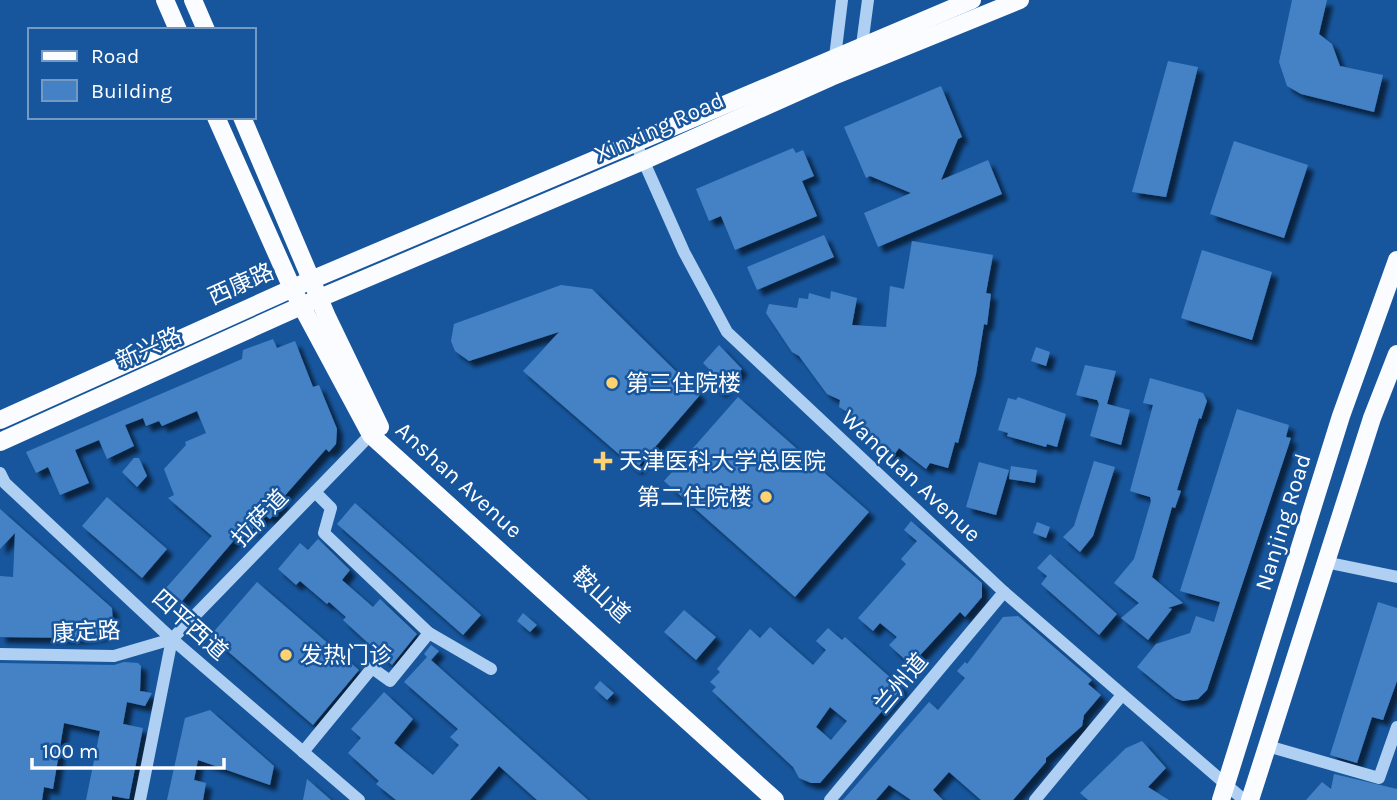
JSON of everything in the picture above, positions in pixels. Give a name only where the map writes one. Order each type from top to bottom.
[{"type":"main road","points":[[165,0],[177,28]]},
{"type":"main road","points":[[193,0],[205,28]]},
{"type":"main road","name":"西康路","points":[[0,421],[311,279],[972,0]]},
{"type":"main road","name":"Xinxing Road","points":[[319,299],[643,161],[831,77],[1020,0]]},
{"type":"main road","name":"Anshan Avenue","points":[[217,119],[301,306],[375,430],[775,800]]},
{"type":"main road","name":"Anshan Avenue","points":[[243,119],[375,430]]},
{"type":"main road","name":"Nanjing Road","points":[[1224,792],[1341,416],[1397,260]]},
{"type":"main road","name":"新兴路","points":[[0,442],[319,299]]},
{"type":"main road","points":[[1250,800],[1372,418],[1397,354]]},
{"type":"main road","name":"鞍山道","points":[[375,430],[789,800]]},
{"type":"street","points":[[835,57],[842,0]]},
{"type":"street","points":[[862,45],[868,0]]},
{"type":"street","name":"Wanquan Avenue","points":[[636,144],[684,252],[727,332],[1004,592],[1122,695],[1224,792],[1244,800]]},
{"type":"street","name":"拉萨道","points":[[172,639],[375,430]]},
{"type":"street","name":"四平西道","points":[[0,473],[5,483],[172,639],[359,800]]},
{"type":"street","points":[[315,492],[331,508],[324,533],[429,633],[491,669]]},
{"type":"street","points":[[1325,562],[1397,577]]},
{"type":"street","name":"兰州道","points":[[830,800],[1004,592]]},
{"type":"street","points":[[303,752],[372,668],[390,681],[429,633]]},
{"type":"street","points":[[140,800],[172,639]]},
{"type":"street","name":"康定路","points":[[0,654],[114,656],[172,639]]},
{"type":"street","points":[[1035,800],[1122,695]]},
{"type":"street","points":[[1267,746],[1379,778],[1397,727]]},
{"type":"building","points":[[1292,0],[1327,0],[1319,34],[1332,44],[1340,66],[1383,75],[1374,112],[1301,94],[1287,86],[1279,62]]},
{"type":"building","points":[[1168,61],[1198,67],[1166,197],[1132,192]]},
{"type":"building","points":[[941,86],[962,137],[958,139],[941,180],[988,160],[1002,194],[878,247],[864,213],[911,193],[870,176],[866,178],[844,127]]},
{"type":"building","points":[[1234,141],[1308,165],[1284,238],[1210,214]]},
{"type":"building","points":[[793,148],[796,153],[803,150],[814,176],[802,181],[817,216],[735,250],[721,216],[709,221],[696,189]]},
{"type":"building","points":[[824,235],[834,257],[757,290],[747,267]]},
{"type":"building","points":[[912,241],[993,255],[986,293],[991,294],[987,325],[984,324],[976,374],[958,443],[955,442],[948,468],[930,463],[926,469],[899,448],[892,458],[876,446],[849,413],[839,407],[840,400],[827,394],[799,356],[792,352],[766,313],[769,304],[797,308],[799,298],[808,299],[809,293],[830,299],[831,291],[857,298],[852,325],[886,327],[890,286],[904,289]]},
{"type":"building","points":[[1202,250],[1272,272],[1252,340],[1181,318]]},
{"type":"building","name":"第三住院楼","points":[[561,285],[592,289],[700,395],[636,469],[523,371],[559,332],[469,361],[455,351],[451,341],[454,324]]},
{"type":"building","points":[[273,339],[277,348],[295,341],[313,387],[319,385],[337,429],[336,444],[329,452],[326,449],[281,500],[284,503],[270,519],[265,515],[250,532],[247,529],[242,531],[182,601],[166,588],[212,536],[168,498],[174,495],[164,469],[186,445],[185,442],[206,433],[197,411],[162,426],[159,421],[146,426],[143,418],[125,425],[134,446],[107,459],[99,440],[75,450],[89,483],[60,495],[48,467],[36,473],[26,452],[242,359],[243,350]]},
{"type":"building","points":[[719,345],[742,369],[720,392],[707,380],[713,373],[703,363]]},
{"type":"building","points":[[1036,347],[1050,352],[1046,366],[1031,361]]},
{"type":"building","points":[[1085,365],[1116,371],[1107,404],[1130,410],[1121,445],[1090,436],[1099,404],[1097,400],[1076,395]]},
{"type":"building","points":[[1150,378],[1203,393],[1207,401],[1201,419],[1199,418],[1177,490],[1181,491],[1175,508],[1172,507],[1152,577],[1183,603],[1168,608],[1172,609],[1148,640],[1121,618],[1139,603],[1114,583],[1134,559],[1151,501],[1150,497],[1130,491],[1153,405],[1143,403]]},
{"type":"building","name":"第二住院楼","points":[[738,397],[869,512],[795,597],[664,481]]},
{"type":"building","points":[[1018,397],[1066,414],[1057,447],[1047,444],[1046,447],[1007,436],[1008,433],[998,430],[1008,398],[1016,400]]},
{"type":"building","points":[[1237,409],[1289,425],[1286,437],[1291,438],[1207,690],[1198,699],[1183,701],[1175,698],[1137,667],[1156,644],[1190,633],[1196,616],[1214,622],[1220,602],[1180,591]]},
{"type":"building","points":[[134,458],[139,458],[147,476],[137,487],[122,472]]},
{"type":"building","points":[[1094,461],[1115,467],[1093,536],[1080,552],[1063,537],[1074,526]]},
{"type":"building","points":[[979,462],[1009,470],[996,515],[966,507]]},
{"type":"building","points":[[1011,466],[1037,470],[1035,483],[1009,479]]},
{"type":"building","points":[[107,497],[167,549],[142,578],[82,526]]},
{"type":"building","points":[[355,503],[481,615],[463,635],[337,524]]},
{"type":"building","points":[[0,509],[112,608],[113,626],[107,634],[77,638],[0,637],[0,576],[13,577],[15,533],[0,549]]},
{"type":"building","points":[[911,521],[982,583],[982,597],[965,617],[960,612],[911,665],[889,645],[897,637],[880,623],[873,631],[858,618],[906,564],[901,559],[917,541],[904,530]]},
{"type":"building","points":[[1037,522],[1050,527],[1046,538],[1033,533]]},
{"type":"building","points":[[318,539],[350,570],[342,580],[373,607],[380,599],[417,634],[392,665],[343,620],[346,617],[329,602],[327,604],[300,581],[296,585],[278,569],[300,543],[308,550]]},
{"type":"building","points":[[1050,554],[1117,614],[1099,635],[1041,584],[1047,576],[1037,568]]},
{"type":"building","name":"发热门诊","points":[[257,582],[359,670],[313,725],[210,636]]},
{"type":"building","points":[[1378,602],[1397,608],[1397,681],[1383,720],[1372,717],[1357,763],[1330,755]]},
{"type":"building","points":[[684,610],[716,637],[696,660],[664,632]]},
{"type":"building","points":[[523,613],[537,625],[530,632],[517,621]]},
{"type":"building","points":[[1018,616],[1092,680],[1088,684],[1101,695],[1084,715],[1082,726],[1046,758],[1046,762],[1013,800],[981,800],[949,772],[933,790],[943,800],[911,800],[889,785],[876,800],[843,800],[929,702],[938,710],[965,678],[957,671],[965,662],[967,664],[1003,617]]},
{"type":"building","points":[[770,627],[813,665],[826,650],[816,641],[828,628],[842,640],[845,637],[902,688],[820,783],[799,778],[793,767],[712,691],[716,687],[710,682],[720,672],[717,669],[750,629],[760,638]],"holes":[[[830,707],[847,721],[831,740],[816,727]]]},
{"type":"building","points":[[431,645],[439,651],[431,660],[588,800],[537,800],[499,766],[470,800],[396,800],[376,784],[379,781],[348,753],[361,738],[351,729],[384,692],[413,719],[394,743],[433,775],[459,745],[450,737],[458,729],[404,682],[427,657],[424,654]]},
{"type":"building","points":[[124,662],[138,663],[141,666],[140,691],[152,693],[145,706],[127,702],[123,724],[143,728],[129,799],[112,796],[112,800],[86,800],[100,731],[64,723],[53,789],[44,787],[42,800],[0,800],[0,663],[114,665]]},
{"type":"building","points":[[600,681],[614,693],[607,700],[594,688]]},
{"type":"building","points":[[210,710],[274,766],[270,785],[198,760],[194,780],[206,783],[203,800],[167,800],[185,718]]},
{"type":"building","points":[[1142,741],[1166,768],[1148,787],[1169,800],[1088,800],[1080,793],[1126,748]]},
{"type":"building","points":[[1334,774],[1397,789],[1397,800],[1306,800],[1322,782],[1331,789]]},
{"type":"building","points":[[307,779],[331,800],[303,800]]},
{"type":"place","name":"第三住院楼","points":[[612,383]]},
{"type":"place","name":"天津医科大学总医院","points":[[603,461]]},
{"type":"place","name":"第二住院楼","points":[[766,497]]},
{"type":"place","name":"发热门诊","points":[[286,655]]}]
